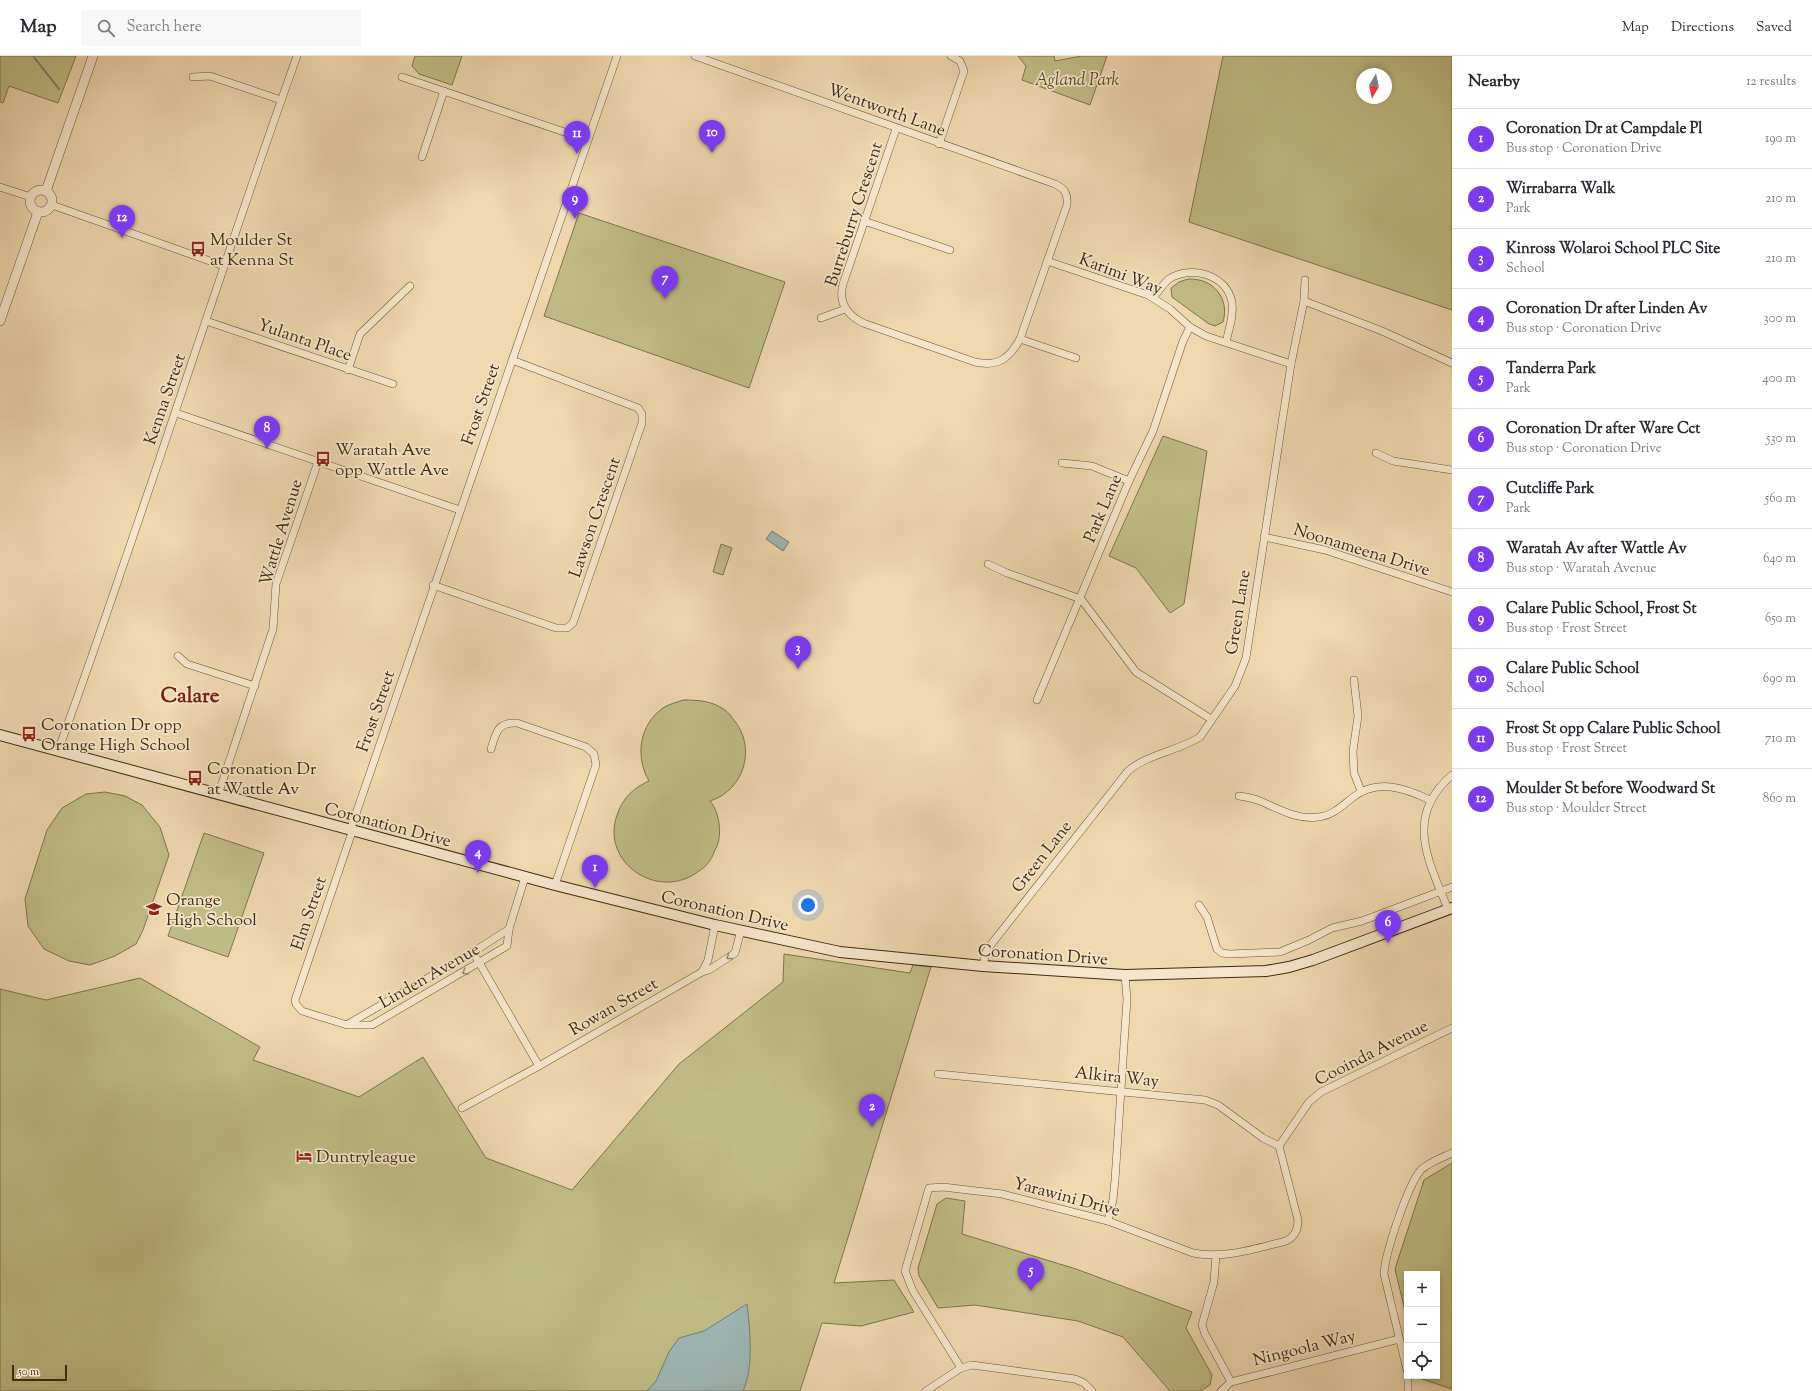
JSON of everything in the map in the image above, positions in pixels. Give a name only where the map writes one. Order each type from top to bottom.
[{"type":"main road","name":"Coronation Drive","points":[[0,735],[58,752],[555,885],[715,925],[840,952],[983,966],[1125,975],[1247,973],[1289,967],[1450,908]]},
{"type":"street","points":[[46,191],[93,56]]},
{"type":"street","name":"Kenna Street","points":[[58,752],[176,413],[224,266],[297,56]]},
{"type":"street","name":"Frost Street","points":[[351,831],[433,585],[617,56]]},
{"type":"street","name":"Wentworth Lane","points":[[694,56],[896,129],[1055,184],[1063,189],[1066,194]]},
{"type":"street","points":[[939,144],[964,71],[960,61],[951,56]]},
{"type":"street","points":[[193,77],[210,76],[281,100]]},
{"type":"street","points":[[402,77],[588,140]]},
{"type":"street","points":[[422,157],[444,91]]},
{"type":"street","name":"Burreburry Crescent","points":[[896,129],[841,289],[845,309],[852,316],[863,323],[982,364],[1000,362],[1005,359],[1014,350],[1020,339],[1067,205],[1066,194]]},
{"type":"street","points":[[0,187],[31,197]]},
{"type":"street","points":[[38,190],[46,191],[52,198],[52,205],[48,210],[38,212],[32,208],[31,197],[38,190]]},
{"type":"street","points":[[52,205],[224,266]]},
{"type":"street","points":[[0,321],[38,212]]},
{"type":"street","points":[[864,221],[950,250]]},
{"type":"street","name":"Karimi Way","points":[[1047,261],[1153,298],[1190,327],[1206,336],[1291,364]]},
{"type":"street","points":[[1153,298],[1167,281],[1181,274],[1196,272],[1215,279],[1226,290],[1231,301],[1233,312],[1226,342]]},
{"type":"street","name":"Green Lane","points":[[983,966],[986,952],[989,947],[1128,771],[1137,765],[1200,737],[1235,686],[1246,658],[1291,364],[1304,301],[1305,280]]},
{"type":"street","points":[[348,370],[360,334],[410,286]]},
{"type":"street","points":[[1304,301],[1382,332],[1452,363]]},
{"type":"street","name":"Burreburry Crescent","points":[[821,318],[845,309]]},
{"type":"street","name":"Yulanta Place","points":[[206,321],[393,384]]},
{"type":"street","name":"Park Lane","points":[[1037,700],[1129,481],[1153,431],[1183,341],[1190,327]]},
{"type":"street","points":[[1020,339],[1076,358]]},
{"type":"street","name":"Lawson Crescent","points":[[433,585],[556,628],[567,628],[573,622],[576,615],[642,423],[642,414],[638,408],[512,360]]},
{"type":"street","points":[[176,413],[460,510]]},
{"type":"street","points":[[1376,453],[1393,461],[1452,470]]},
{"type":"street","name":"Wattle Avenue","points":[[218,795],[273,629],[276,584],[318,462]]},
{"type":"street","points":[[1062,463],[1092,466],[1129,481]]},
{"type":"street","name":"Noonameena Drive","points":[[1264,536],[1325,550],[1452,592]]},
{"type":"street","points":[[988,564],[1007,573],[1080,599],[1136,672],[1211,719]]},
{"type":"street","points":[[178,656],[187,664],[255,686]]},
{"type":"street","points":[[1354,680],[1358,716],[1353,751],[1354,773],[1362,791]]},
{"type":"street","points":[[491,749],[500,727],[505,724],[516,723],[586,747],[594,754],[596,765],[555,885]]},
{"type":"street","points":[[1450,908],[1441,892],[1429,862],[1424,841],[1424,818],[1430,800],[1452,775]]},
{"type":"street","points":[[1239,796],[1258,800],[1295,816],[1317,818],[1336,810],[1362,791],[1373,788],[1392,786],[1409,790],[1430,800]]},
{"type":"street","name":"Elm Street","points":[[296,1004],[295,995],[351,831]]},
{"type":"street","name":"Linden Avenue","points":[[296,1004],[302,1011],[347,1025],[372,1025],[507,946],[509,929],[525,877]]},
{"type":"street","points":[[1199,905],[1207,917],[1218,949],[1222,953],[1272,953],[1290,949],[1332,928],[1362,921],[1452,887]]},
{"type":"street","points":[[702,972],[708,960],[715,925]]},
{"type":"street","name":"Linden Avenue","points":[[347,1025],[473,952],[509,929]]},
{"type":"street","name":"Rowan Street","points":[[462,1108],[539,1066],[702,972],[709,970],[735,953],[741,930]]},
{"type":"street","points":[[473,952],[539,1066]]},
{"type":"street","points":[[1108,1221],[1113,1200],[1127,999],[1125,975]]},
{"type":"street","name":"Cooinda Avenue","points":[[1279,1146],[1309,1102],[1321,1092],[1452,1028]]},
{"type":"street","name":"Alkira Way","points":[[938,1074],[1210,1102],[1218,1105],[1263,1138],[1279,1146]]},
{"type":"street","name":"Yarawini Drive","points":[[961,1368],[913,1291],[905,1271],[929,1188],[943,1187],[995,1192],[1108,1221],[1187,1251],[1216,1255],[1233,1254],[1286,1241],[1290,1239],[1296,1231],[1298,1220],[1279,1146]]},
{"type":"street","points":[[1404,1360],[1384,1274],[1384,1261],[1410,1186],[1421,1169],[1452,1153]]},
{"type":"street","points":[[1216,1255],[1214,1282],[1202,1325],[1205,1334],[1231,1382]]},
{"type":"street","name":"Ningoola Way","points":[[1221,1391],[1231,1382],[1398,1339]]},
{"type":"street","points":[[926,1391],[961,1368],[978,1364],[1075,1379],[1084,1383],[1092,1391]]},
{"type":"street","points":[[1408,1379],[1408,1391]]},
{"type":"green space","points":[[0,56],[76,56],[58,103],[9,86],[3,103],[0,102]]},
{"type":"green space","points":[[415,56],[462,56],[452,85],[419,74],[412,66]]},
{"type":"green space","name":"Agland Park","points":[[1018,56],[1054,56],[1055,61],[1082,56],[1107,56],[1090,105],[1022,80],[1026,66]]},
{"type":"green space","points":[[1223,56],[1452,56],[1452,310],[1189,222]]},
{"type":"green space","points":[[579,213],[785,282],[749,388],[544,316]]},
{"type":"green space","points":[[1188,279],[1205,282],[1218,291],[1224,305],[1225,313],[1223,322],[1215,326],[1209,324],[1172,297],[1171,288],[1179,282]]},
{"type":"green space","points":[[1163,436],[1207,451],[1184,604],[1170,613],[1136,568],[1109,556]]},
{"type":"green space","points":[[721,544],[732,548],[723,575],[713,572]]},
{"type":"green space","points":[[684,700],[710,703],[726,711],[740,730],[744,742],[744,766],[732,787],[722,795],[710,801],[718,818],[720,832],[717,845],[706,866],[683,879],[667,882],[651,880],[637,873],[625,862],[617,848],[614,832],[617,815],[619,809],[629,794],[649,781],[642,762],[641,752],[644,732],[649,723],[663,708],[670,704]]},
{"type":"green space","points":[[105,792],[125,796],[142,805],[160,827],[169,855],[143,930],[136,944],[115,956],[90,965],[69,961],[44,949],[28,926],[25,899],[47,830],[62,808],[86,794]]},
{"type":"green space","points":[[204,833],[264,853],[228,957],[168,936]]},
{"type":"green space","points":[[784,954],[910,973],[913,965],[931,967],[834,1283],[894,1280],[914,1312],[861,1326],[822,1323],[800,1391],[0,1391],[0,989],[46,1000],[140,978],[260,1047],[253,1060],[359,1097],[423,1057],[486,1158],[572,1190],[679,1064],[783,982]]},
{"type":"green space","points":[[1452,1163],[1452,1389],[1422,1379],[1440,1379],[1440,1271],[1404,1271],[1404,1306],[1395,1269],[1424,1180]]},
{"type":"green space","points":[[946,1198],[965,1201],[962,1234],[1076,1269],[1192,1312],[1186,1328],[1212,1375],[1210,1385],[1200,1391],[1170,1391],[1123,1337],[1078,1321],[975,1305],[938,1308],[919,1276],[918,1268],[937,1204]]},
{"type":"water","points":[[772,531],[789,542],[783,551],[766,539]]},
{"type":"water","points":[[747,1304],[750,1337],[750,1360],[749,1371],[743,1391],[647,1391],[656,1381],[669,1352],[679,1338],[704,1331]]},
{"type":"waterway","points":[[33,56],[59,89]]},
{"type":"place","name":"Calare Public School","points":[[712,153]]},
{"type":"place","name":"Frost St opp Calare Public School","points":[[577,154]]},
{"type":"place","name":"Calare Public School, Frost St","points":[[575,219]]},
{"type":"place","name":"Moulder St before Woodward St","points":[[122,238]]},
{"type":"place","name":"Moulder St at Kenna St","points":[[198,249]]},
{"type":"place","name":"Cutcliffe Park","points":[[665,299]]},
{"type":"place","name":"Waratah Av after Wattle Av","points":[[267,449]]},
{"type":"place","name":"Waratah Ave opp Wattle Ave","points":[[323,459]]},
{"type":"place","name":"Kinross Wolaroi School PLC Site","points":[[798,669]]},
{"type":"place","name":"Coronation Dr opp Orange High School","points":[[29,734]]},
{"type":"place","name":"Coronation Dr at Wattle Av","points":[[195,778]]},
{"type":"place","name":"Coronation Dr after Linden Av","points":[[478,873]]},
{"type":"place","name":"Coronation Dr at Campdale Pl","points":[[595,888]]},
{"type":"place","name":"Orange High School","points":[[154,909]]},
{"type":"place","name":"Coronation Dr after Ware Cct","points":[[1388,943]]},
{"type":"place","name":"Wirrabarra Walk","points":[[872,1127]]},
{"type":"place","name":"Duntryleague","points":[[304,1156]]},
{"type":"place","name":"Tanderra Park","points":[[1031,1291]]},
{"type":"district","name":"Calare","points":[[190,695]]}]
